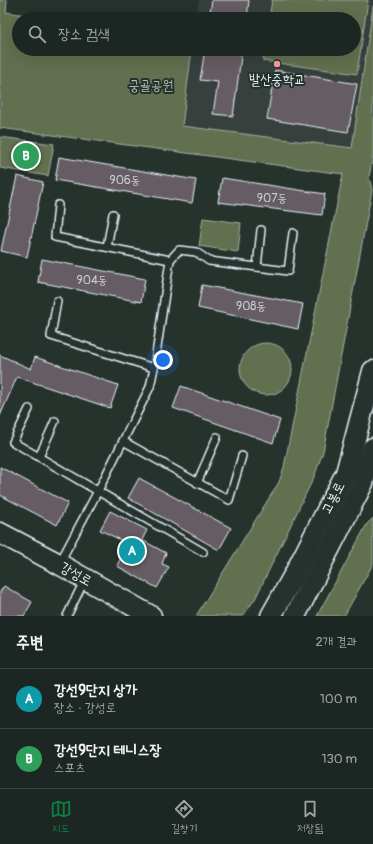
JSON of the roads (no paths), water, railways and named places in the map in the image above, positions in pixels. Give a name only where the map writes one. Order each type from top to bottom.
[{"type":"main road","name":"고봉로","points":[[271,616],[294,575],[346,473],[373,371]]},
{"type":"main road","name":"고봉로","points":[[295,616],[363,483],[373,448]]},
{"type":"main road","name":"강성로","points":[[0,533],[59,564],[150,616]]},
{"type":"lane","points":[[58,205],[55,236],[170,260]]},
{"type":"lane","points":[[107,247],[113,214]]},
{"type":"lane","points":[[257,267],[261,230]]},
{"type":"lane","points":[[59,564],[98,491],[150,387],[170,260],[179,250],[196,252],[209,261],[288,271],[293,233]]},
{"type":"lane","points":[[58,301],[51,336],[154,368]]},
{"type":"lane","points":[[29,409],[13,442],[203,552]]},
{"type":"lane","points":[[39,457],[55,421]]},
{"type":"lane","points":[[197,482],[217,437]]},
{"type":"lane","points":[[123,441],[229,500],[242,456]]},
{"type":"lane","points":[[67,616],[86,579]]},
{"type":"place","name":"발산중학교","points":[[277,64]]},
{"type":"place","name":"강선9단지 테니스장","points":[[26,156]]},
{"type":"place","name":"강선9단지 상가","points":[[132,551]]},
{"type":"park label","name":"궁골공원","points":[[151,85]]}]
